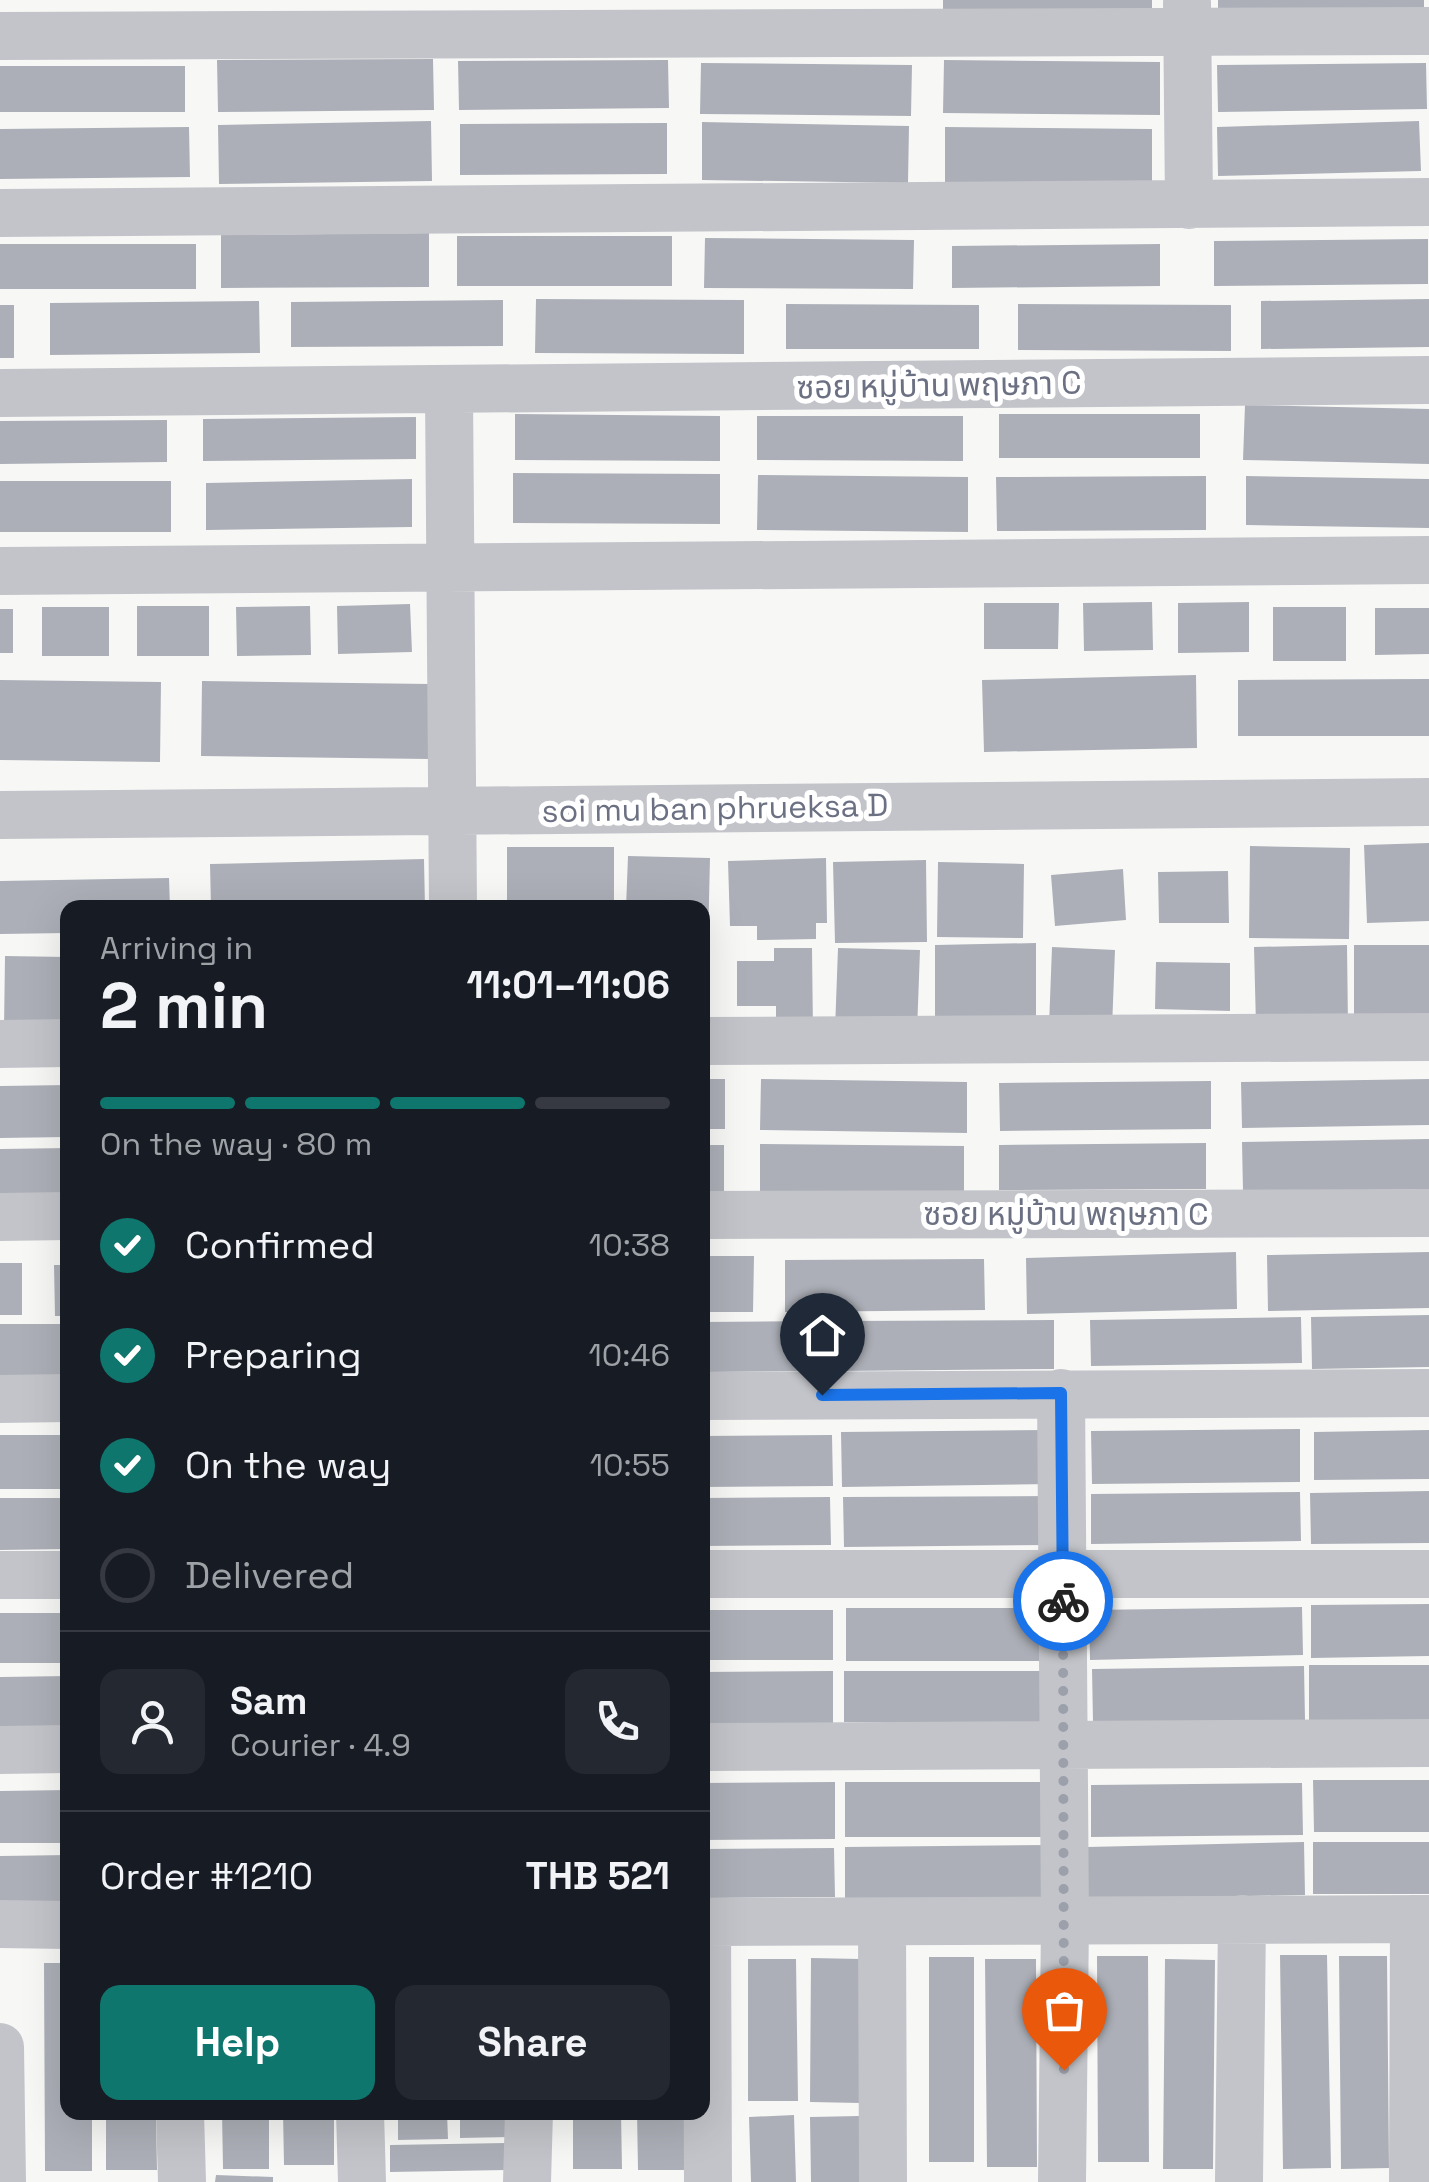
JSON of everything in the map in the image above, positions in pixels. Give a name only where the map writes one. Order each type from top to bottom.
[{"type":"street","points":[[0,36],[1187,16],[1429,30]]},
{"type":"street","points":[[1187,16],[1189,205]]},
{"type":"street","points":[[0,213],[1429,202]]},
{"type":"street","name":"ซอย หมู่บ้าน พฤษภา C","points":[[0,393],[1429,380]]},
{"type":"street","points":[[449,391],[453,900]]},
{"type":"street","points":[[0,570],[450,570],[1429,560]]},
{"type":"street","name":"soi mu ban phrueksa D","points":[[0,814],[1429,802]]},
{"type":"street","points":[[710,1041],[1429,1037]]},
{"type":"street","points":[[0,1044],[60,1044]]},
{"type":"street","name":"ซอย หมู่บ้าน พฤษภา C","points":[[710,1215],[1429,1213]]},
{"type":"street","points":[[0,1217],[60,1216]]},
{"type":"street","points":[[1061,1393],[1066,1922],[1062,2182]]},
{"type":"street","points":[[710,1396],[1429,1393]]},
{"type":"street","points":[[0,1398],[60,1398]]},
{"type":"street","points":[[710,1574],[1429,1574]]},
{"type":"street","points":[[0,1575],[60,1575]]},
{"type":"street","points":[[710,1747],[1429,1743]]},
{"type":"street","points":[[0,1750],[60,1749]]},
{"type":"street","points":[[1239,2182],[1242,1919]]},
{"type":"street","points":[[710,1922],[1421,1919],[1413,2182]]},
{"type":"street","points":[[882,1922],[884,2182]]},
{"type":"street","points":[[0,1924],[60,1925]]},
{"type":"street","points":[[0,2047],[2,2182]]},
{"type":"street","points":[[180,2120],[182,2182]]},
{"type":"street","points":[[360,2120],[362,2182]]},
{"type":"street","points":[[528,2182],[529,2120]]},
{"type":"street","points":[[707,2120],[708,2182]]},
{"type":"building","points":[[943,0],[1152,0],[1152,13],[943,13]]},
{"type":"building","points":[[1218,0],[1424,0],[1424,11],[1218,13]]},
{"type":"building","points":[[433,59],[434,110],[218,112],[217,60]]},
{"type":"building","points":[[668,60],[669,108],[459,110],[458,61]]},
{"type":"building","points":[[944,60],[1160,62],[1160,115],[943,113]]},
{"type":"building","points":[[701,63],[912,65],[911,116],[700,114]]},
{"type":"building","points":[[1426,63],[1427,109],[1218,112],[1217,65]]},
{"type":"building","points":[[0,66],[185,66],[185,112],[0,112]]},
{"type":"building","points":[[431,121],[432,181],[219,184],[218,125]]},
{"type":"building","points":[[1419,121],[1421,171],[1218,176],[1217,127]]},
{"type":"building","points":[[702,122],[909,126],[908,183],[702,180]]},
{"type":"building","points":[[667,123],[667,174],[460,175],[460,124]]},
{"type":"building","points":[[189,127],[190,177],[0,179],[0,129]]},
{"type":"building","points":[[945,127],[1152,129],[1152,190],[945,188]]},
{"type":"building","points":[[429,233],[429,287],[221,288],[221,235]]},
{"type":"building","points":[[457,236],[672,236],[672,286],[457,286]]},
{"type":"building","points":[[705,238],[914,240],[913,289],[704,288]]},
{"type":"building","points":[[1428,239],[1428,284],[1214,286],[1214,241]]},
{"type":"building","points":[[0,244],[196,244],[196,289],[0,289]]},
{"type":"building","points":[[1160,244],[1160,286],[952,288],[952,246]]},
{"type":"building","points":[[536,299],[744,300],[744,354],[535,353]]},
{"type":"building","points":[[1429,299],[1429,347],[1261,349],[1261,301]]},
{"type":"building","points":[[503,300],[503,346],[291,347],[291,302]]},
{"type":"building","points":[[259,301],[260,353],[50,355],[50,303]]},
{"type":"building","points":[[786,304],[979,305],[979,349],[786,349]]},
{"type":"building","points":[[1018,304],[1231,305],[1231,351],[1018,350]]},
{"type":"building","points":[[0,305],[14,305],[14,358],[0,358]]},
{"type":"building","points":[[1245,405],[1429,409],[1429,464],[1243,460]]},
{"type":"building","points":[[515,414],[720,416],[720,461],[515,460]]},
{"type":"building","points":[[999,414],[1200,414],[1200,458],[999,458]]},
{"type":"building","points":[[757,416],[963,416],[963,461],[757,460]]},
{"type":"building","points":[[416,417],[416,459],[203,461],[203,419]]},
{"type":"building","points":[[167,420],[167,462],[0,464],[0,421]]},
{"type":"building","points":[[513,473],[720,474],[720,524],[513,523]]},
{"type":"building","points":[[758,475],[968,477],[968,532],[757,530]]},
{"type":"building","points":[[1206,476],[1206,530],[997,531],[996,477]]},
{"type":"building","points":[[1246,476],[1429,479],[1429,528],[1246,525]]},
{"type":"building","points":[[412,479],[412,527],[206,530],[206,483]]},
{"type":"building","points":[[0,481],[171,481],[171,532],[0,532]]},
{"type":"building","points":[[1152,602],[1153,650],[1084,651],[1083,603]]},
{"type":"building","points":[[1249,602],[1249,652],[1178,653],[1178,603]]},
{"type":"building","points":[[984,603],[1059,603],[1058,649],[984,649]]},
{"type":"building","points":[[410,604],[412,652],[338,654],[337,606]]},
{"type":"building","points":[[137,606],[209,606],[209,656],[137,656]]},
{"type":"building","points":[[310,606],[311,655],[237,656],[236,607]]},
{"type":"building","points":[[42,607],[109,607],[109,656],[42,656]]},
{"type":"building","points":[[1273,607],[1346,607],[1346,661],[1273,661]]},
{"type":"building","points":[[1375,608],[1429,608],[1429,654],[1375,655]]},
{"type":"building","points":[[0,609],[13,609],[13,653],[0,653]]},
{"type":"building","points":[[1196,675],[1197,748],[984,752],[982,680]]},
{"type":"building","points":[[1429,679],[1429,736],[1238,736],[1238,680]]},
{"type":"building","points":[[0,680],[161,682],[160,762],[0,760]]},
{"type":"building","points":[[202,681],[431,684],[429,759],[201,756]]},
{"type":"building","points":[[1429,843],[1429,921],[1367,923],[1364,845]]},
{"type":"building","points":[[1250,846],[1350,848],[1349,939],[1249,938]]},
{"type":"building","points":[[507,847],[614,847],[614,900],[507,900]]},
{"type":"building","points":[[628,856],[710,858],[709,900],[626,900]]},
{"type":"building","points":[[826,858],[827,923],[816,923],[816,939],[757,940],[757,926],[730,926],[728,861]]},
{"type":"building","points":[[424,859],[425,900],[211,900],[210,864]]},
{"type":"building","points":[[926,860],[927,942],[835,943],[833,862]]},
{"type":"building","points":[[938,862],[1024,864],[1023,938],[937,937]]},
{"type":"building","points":[[1123,869],[1126,920],[1055,926],[1051,875]]},
{"type":"building","points":[[1228,871],[1229,923],[1159,923],[1158,872]]},
{"type":"building","points":[[169,878],[170,900],[60,900],[60,933],[0,934],[0,881]]},
{"type":"building","points":[[1036,943],[1036,1029],[935,1031],[935,945]]},
{"type":"building","points":[[1347,945],[1348,1025],[1256,1026],[1254,947]]},
{"type":"building","points":[[1354,945],[1429,945],[1429,1029],[1354,1029]]},
{"type":"building","points":[[1052,947],[1115,950],[1112,1029],[1049,1026]]},
{"type":"building","points":[[774,948],[812,948],[813,1032],[776,1032],[776,1006],[737,1006],[737,961],[774,961]]},
{"type":"building","points":[[838,948],[920,950],[917,1032],[835,1030]]},
{"type":"building","points":[[5,956],[60,957],[60,1030],[4,1029]]},
{"type":"building","points":[[1156,962],[1230,963],[1230,1011],[1155,1009]]},
{"type":"building","points":[[710,1079],[725,1079],[725,1129],[710,1129]]},
{"type":"building","points":[[761,1079],[967,1082],[967,1133],[760,1130]]},
{"type":"building","points":[[1429,1079],[1429,1125],[1242,1128],[1241,1082]]},
{"type":"building","points":[[1211,1081],[1211,1129],[1000,1131],[999,1083]]},
{"type":"building","points":[[60,1085],[60,1137],[0,1138],[0,1086]]},
{"type":"building","points":[[1429,1139],[1429,1189],[1243,1192],[1242,1142]]},
{"type":"building","points":[[1206,1143],[1206,1189],[999,1190],[999,1145]]},
{"type":"building","points":[[760,1144],[964,1146],[964,1197],[760,1195]]},
{"type":"building","points":[[710,1145],[724,1145],[724,1193],[710,1193]]},
{"type":"building","points":[[60,1148],[60,1195],[0,1196],[0,1149]]},
{"type":"building","points":[[1236,1252],[1237,1309],[1027,1314],[1026,1258]]},
{"type":"building","points":[[1429,1252],[1429,1308],[1268,1311],[1267,1255]]},
{"type":"building","points":[[710,1256],[754,1256],[753,1312],[710,1312]]},
{"type":"building","points":[[984,1259],[985,1310],[785,1312],[785,1260]]},
{"type":"building","points":[[0,1263],[22,1263],[22,1315],[0,1315]]},
{"type":"building","points":[[54,1265],[60,1265],[60,1316],[55,1316]]},
{"type":"building","points":[[1429,1315],[1429,1367],[1312,1369],[1311,1317]]},
{"type":"building","points":[[1301,1317],[1302,1363],[1091,1366],[1090,1320]]},
{"type":"building","points":[[1054,1320],[1054,1369],[841,1371],[841,1321]]},
{"type":"building","points":[[832,1321],[832,1371],[710,1372],[710,1322]]},
{"type":"building","points":[[0,1324],[60,1324],[60,1378],[0,1378]]},
{"type":"building","points":[[1300,1429],[1300,1482],[1092,1484],[1091,1431]]},
{"type":"building","points":[[1051,1430],[1052,1484],[842,1487],[841,1432]]},
{"type":"building","points":[[1429,1430],[1429,1479],[1314,1480],[1314,1432]]},
{"type":"building","points":[[0,1435],[60,1435],[60,1489],[0,1489]]},
{"type":"building","points":[[832,1435],[833,1486],[710,1487],[710,1436]]},
{"type":"building","points":[[1429,1491],[1429,1543],[1311,1544],[1310,1493]]},
{"type":"building","points":[[1300,1492],[1301,1541],[1091,1544],[1091,1494]]},
{"type":"building","points":[[1052,1496],[1052,1545],[844,1547],[843,1497]]},
{"type":"building","points":[[830,1497],[831,1545],[710,1546],[710,1498]]},
{"type":"building","points":[[0,1498],[60,1498],[60,1549],[0,1550]]},
{"type":"building","points":[[1429,1604],[1429,1656],[1311,1658],[1311,1605]]},
{"type":"building","points":[[1302,1607],[1303,1655],[1090,1660],[1089,1610]]},
{"type":"building","points":[[846,1608],[1052,1608],[1052,1661],[846,1661]]},
{"type":"building","points":[[710,1610],[833,1610],[833,1660],[710,1660]]},
{"type":"building","points":[[0,1613],[60,1613],[60,1663],[0,1663]]},
{"type":"building","points":[[1309,1665],[1429,1665],[1429,1720],[1309,1721]]},
{"type":"building","points":[[1304,1666],[1305,1720],[1093,1723],[1092,1669]]},
{"type":"building","points":[[833,1671],[833,1723],[710,1724],[710,1672]]},
{"type":"building","points":[[844,1671],[1047,1671],[1047,1722],[844,1722]]},
{"type":"building","points":[[60,1676],[60,1728],[0,1729],[0,1677]]},
{"type":"building","points":[[1313,1780],[1429,1780],[1429,1832],[1314,1832]]},
{"type":"building","points":[[835,1782],[835,1839],[710,1840],[710,1783]]},
{"type":"building","points":[[845,1782],[1055,1782],[1055,1837],[845,1837]]},
{"type":"building","points":[[1302,1783],[1303,1835],[1091,1837],[1091,1785]]},
{"type":"building","points":[[60,1790],[60,1843],[0,1843],[0,1791]]},
{"type":"building","points":[[1304,1842],[1305,1895],[1088,1899],[1087,1847]]},
{"type":"building","points":[[1313,1842],[1429,1842],[1429,1894],[1313,1894]]},
{"type":"building","points":[[1049,1845],[1050,1898],[845,1899],[845,1847]]},
{"type":"building","points":[[834,1848],[835,1897],[710,1898],[710,1849]]},
{"type":"building","points":[[60,1855],[60,1905],[0,1906],[0,1856]]},
{"type":"building","points":[[1280,1955],[1327,1955],[1331,2168],[1283,2169]]},
{"type":"building","points":[[1097,1956],[1148,1956],[1149,2162],[1098,2162]]},
{"type":"building","points":[[1339,1956],[1387,1956],[1389,2168],[1341,2169]]},
{"type":"building","points":[[929,1957],[974,1957],[974,2162],[929,2162]]},
{"type":"building","points":[[811,1958],[861,1959],[860,2103],[810,2102]]},
{"type":"building","points":[[748,1959],[796,1959],[798,2101],[748,2101]]},
{"type":"building","points":[[985,1959],[1036,1959],[1037,2167],[987,2167]]},
{"type":"building","points":[[1165,1959],[1215,1960],[1213,2169],[1163,2169]]},
{"type":"building","points":[[44,1963],[60,1963],[60,2120],[92,2120],[92,2171],[45,2171]]},
{"type":"building","points":[[794,2115],[796,2182],[751,2182],[749,2117]]},
{"type":"building","points":[[859,2116],[860,2182],[811,2182],[810,2117]]},
{"type":"building","points":[[106,2120],[156,2120],[157,2170],[106,2170]]},
{"type":"building","points":[[222,2120],[269,2120],[269,2169],[223,2169]]},
{"type":"building","points":[[283,2120],[334,2120],[334,2165],[284,2165]]},
{"type":"building","points":[[398,2120],[447,2120],[448,2139],[398,2140]]},
{"type":"building","points":[[460,2120],[510,2120],[510,2137],[460,2138]]},
{"type":"building","points":[[573,2120],[621,2120],[622,2169],[573,2169]]},
{"type":"building","points":[[637,2120],[686,2120],[687,2170],[638,2170]]},
{"type":"building","points":[[506,2143],[507,2170],[390,2172],[390,2145]]},
{"type":"building","points":[[216,2175],[273,2177],[273,2182],[215,2182]]},
{"type":"way so far","points":[[1063,1601],[1064,2070]]},
{"type":"route","points":[[822,1395],[1061,1393],[1063,1601]]}]
